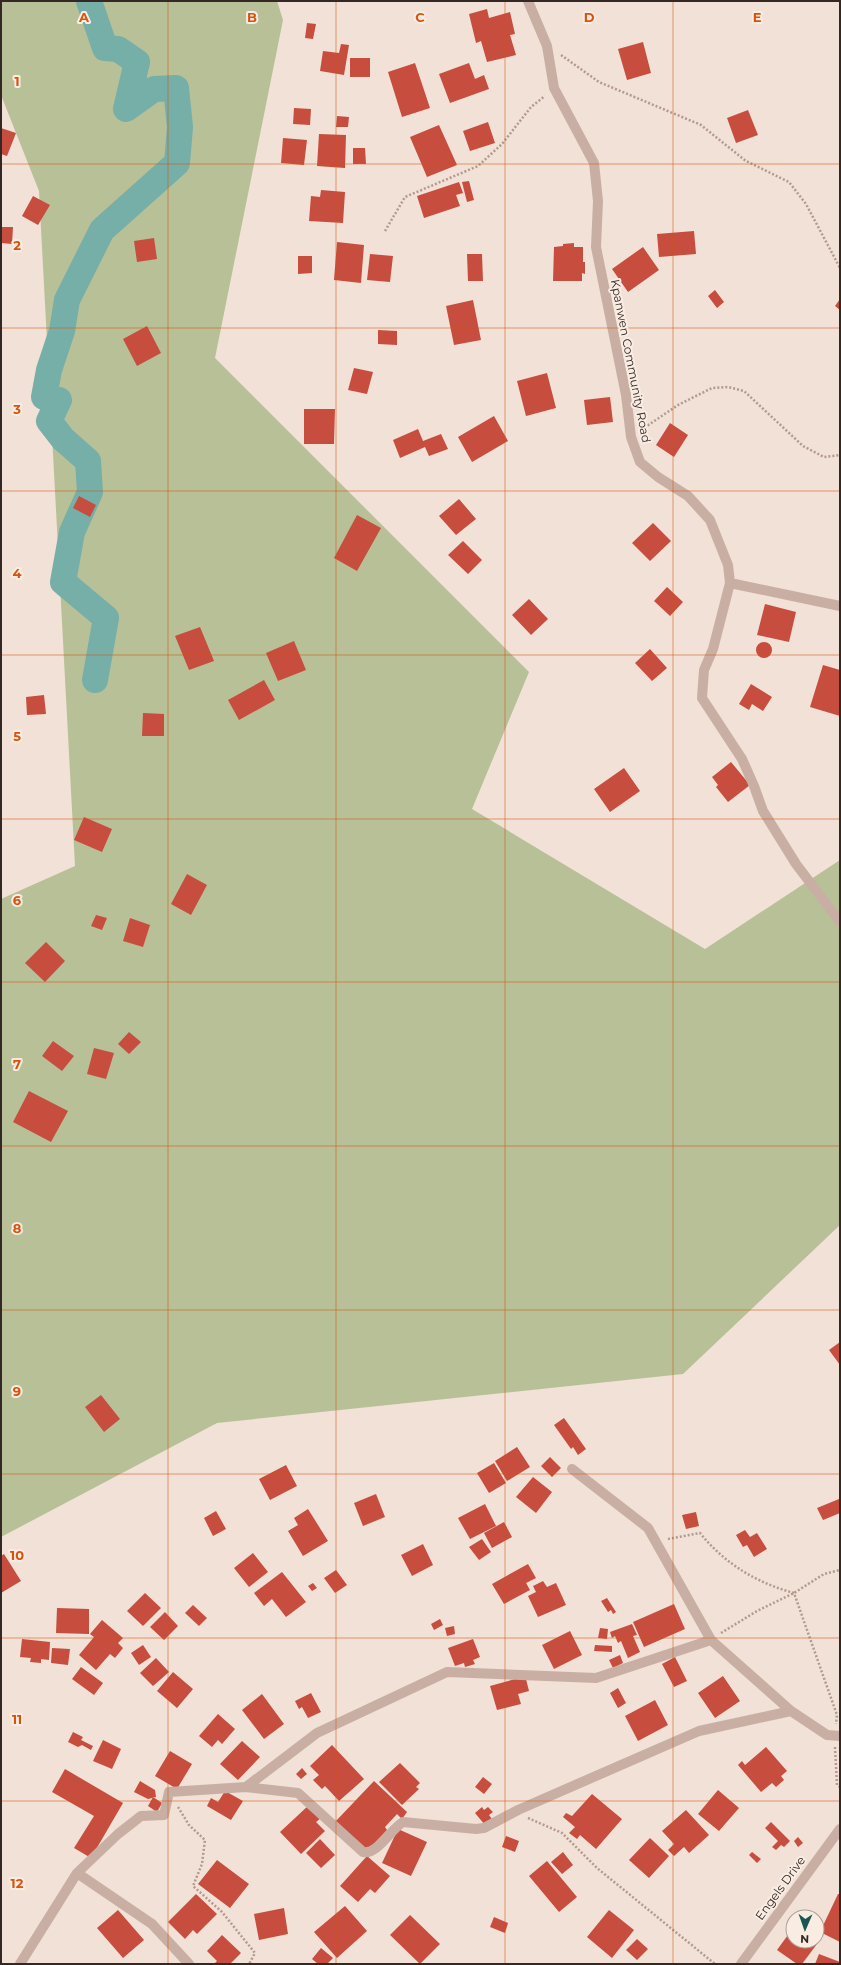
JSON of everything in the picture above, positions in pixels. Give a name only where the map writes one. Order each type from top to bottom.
[{"type":"street","name":"Kpanwen Community Road","points":[[528,1],[547,46],[554,88],[594,163],[598,201],[596,247],[626,395],[631,437],[640,462],[658,477],[688,496],[710,520],[728,565],[730,583],[713,649],[704,670],[702,698],[742,759],[763,811],[796,864],[840,922]]},
{"type":"street","points":[[730,583],[840,606]]},
{"type":"street","points":[[572,1469],[648,1528],[657,1541],[711,1640],[791,1711],[827,1735],[838,1736]]},
{"type":"street","points":[[246,1787],[317,1733],[447,1672],[596,1678],[711,1640]]},
{"type":"street","points":[[20,1964],[77,1873],[118,1834],[141,1816],[164,1815],[169,1792],[246,1787],[298,1793],[363,1852],[367,1853],[374,1850],[403,1822],[476,1829],[484,1828],[518,1810],[699,1731],[791,1711]]},
{"type":"street","name":"Engels Drive","points":[[741,1964],[840,1829]]},
{"type":"street","points":[[77,1873],[152,1924],[189,1964]]},
{"type":"path","points":[[547,46],[599,82],[701,125],[746,161],[789,182],[806,204],[840,268]]},
{"type":"path","points":[[385,231],[405,196],[478,166],[502,144],[531,107],[554,88]]},
{"type":"path","points":[[631,437],[678,405],[712,388],[728,387],[744,391],[803,446],[824,457],[840,455]]},
{"type":"path","points":[[657,1541],[700,1534],[712,1548],[751,1578],[776,1588],[794,1592]]},
{"type":"path","points":[[711,1640],[757,1610],[794,1592],[824,1574],[840,1570]]},
{"type":"path","points":[[794,1592],[837,1715],[838,1736],[834,1749],[838,1785],[840,1787]]},
{"type":"path","points":[[169,1792],[189,1825],[205,1840],[202,1864],[193,1886],[222,1912],[255,1953],[249,1964]]},
{"type":"path","points":[[518,1810],[522,1816],[562,1832],[598,1868],[715,1964]]},
{"type":"green space","points":[[1,1],[277,1],[283,20],[215,358],[529,672],[472,809],[705,949],[840,860],[840,1225],[683,1374],[217,1423],[1,1537],[1,899],[75,866],[39,191],[1,95]]},
{"type":"building","points":[[487,9],[489,18],[510,12],[515,34],[510,35],[516,55],[487,62],[481,41],[476,43],[469,14]]},
{"type":"building","points":[[307,23],[316,24],[313,39],[305,38]]},
{"type":"building","points":[[643,42],[651,73],[627,80],[618,49]]},
{"type":"building","points":[[341,44],[349,45],[344,75],[320,71],[323,51],[339,53]]},
{"type":"building","points":[[350,58],[370,58],[370,77],[350,77]]},
{"type":"building","points":[[415,63],[430,108],[402,117],[388,72]]},
{"type":"building","points":[[469,63],[475,79],[484,75],[489,89],[450,103],[439,74]]},
{"type":"building","points":[[294,108],[311,109],[310,125],[293,124]]},
{"type":"building","points":[[748,110],[758,135],[736,143],[727,118]]},
{"type":"building","points":[[337,116],[349,117],[348,127],[336,127]]},
{"type":"building","points":[[488,122],[495,143],[470,151],[463,131]]},
{"type":"building","points":[[439,125],[457,165],[427,177],[410,137]]},
{"type":"building","points":[[1,128],[16,133],[7,156],[1,154]]},
{"type":"building","points":[[319,134],[346,135],[345,168],[317,166]]},
{"type":"building","points":[[283,138],[307,140],[304,165],[281,163]]},
{"type":"building","points":[[353,148],[365,148],[366,164],[353,164]]},
{"type":"building","points":[[469,181],[474,200],[467,202],[462,182]]},
{"type":"building","points":[[459,182],[463,193],[456,195],[460,206],[424,218],[417,196]]},
{"type":"building","points":[[321,190],[345,192],[343,223],[309,221],[311,196],[320,197]]},
{"type":"building","points":[[33,196],[50,205],[38,225],[22,216]]},
{"type":"building","points":[[1,227],[13,227],[12,244],[1,243]]},
{"type":"building","points":[[694,231],[696,254],[659,257],[657,234]]},
{"type":"building","points":[[154,238],[157,259],[137,262],[134,241]]},
{"type":"building","points":[[337,242],[364,245],[361,283],[334,280]]},
{"type":"building","points":[[574,243],[574,247],[583,247],[585,274],[582,273],[582,281],[553,281],[554,247]]},
{"type":"building","points":[[643,247],[659,270],[628,292],[612,269]]},
{"type":"building","points":[[370,254],[393,256],[390,282],[367,280]]},
{"type":"building","points":[[467,254],[482,254],[483,281],[468,281]]},
{"type":"building","points":[[298,256],[312,256],[312,273],[298,274]]},
{"type":"building","points":[[715,290],[724,302],[717,308],[708,296]]},
{"type":"building","points":[[840,299],[840,310],[835,306]]},
{"type":"building","points":[[473,300],[481,340],[454,345],[446,306]]},
{"type":"building","points":[[147,326],[161,353],[137,366],[123,339]]},
{"type":"building","points":[[378,330],[397,331],[397,345],[378,344]]},
{"type":"building","points":[[354,368],[373,372],[367,394],[348,390]]},
{"type":"building","points":[[547,373],[556,408],[526,416],[517,381]]},
{"type":"building","points":[[610,397],[613,422],[587,425],[584,400]]},
{"type":"building","points":[[304,409],[335,409],[334,444],[304,444]]},
{"type":"building","points":[[494,416],[508,441],[472,462],[458,437]]},
{"type":"building","points":[[670,423],[688,435],[674,457],[656,445]]},
{"type":"building","points":[[418,429],[423,441],[441,434],[448,449],[429,456],[425,447],[400,458],[393,440]]},
{"type":"building","points":[[79,496],[96,505],[90,517],[73,508]]},
{"type":"building","points":[[459,499],[476,519],[456,535],[439,516]]},
{"type":"building","points":[[357,515],[381,528],[357,571],[334,558]]},
{"type":"building","points":[[653,523],[671,541],[650,561],[632,543]]},
{"type":"building","points":[[463,541],[482,560],[468,574],[448,555]]},
{"type":"building","points":[[667,587],[683,602],[670,616],[654,601]]},
{"type":"building","points":[[529,599],[548,619],[531,635],[512,615]]},
{"type":"building","points":[[765,604],[796,612],[789,642],[757,635]]},
{"type":"building","points":[[200,627],[214,661],[189,670],[175,636]]},
{"type":"building","points":[[294,641],[306,670],[278,681],[266,653]]},
{"type":"building","points":[[764,642],[770,644],[772,650],[770,656],[764,658],[758,656],[756,650],[758,644]]},
{"type":"building","points":[[650,649],[667,668],[652,681],[635,663]]},
{"type":"building","points":[[823,665],[840,670],[840,716],[810,707]]},
{"type":"building","points":[[264,680],[275,700],[239,720],[228,700]]},
{"type":"building","points":[[751,684],[772,697],[763,711],[752,704],[749,710],[739,704]]},
{"type":"building","points":[[44,695],[46,714],[27,715],[26,697]]},
{"type":"building","points":[[143,713],[164,714],[164,736],[142,736]]},
{"type":"building","points":[[731,762],[750,785],[728,802],[716,787],[718,785],[712,777]]},
{"type":"building","points":[[624,768],[640,791],[610,812],[594,789]]},
{"type":"building","points":[[84,817],[112,829],[102,852],[74,840]]},
{"type":"building","points":[[187,874],[207,885],[191,915],[171,904]]},
{"type":"building","points":[[96,915],[107,918],[102,930],[91,926]]},
{"type":"building","points":[[130,918],[150,925],[143,947],[123,941]]},
{"type":"building","points":[[46,942],[65,961],[45,982],[25,963]]},
{"type":"building","points":[[129,1032],[141,1042],[129,1054],[118,1044]]},
{"type":"building","points":[[53,1041],[74,1056],[62,1071],[42,1056]]},
{"type":"building","points":[[94,1048],[114,1053],[106,1079],[87,1074]]},
{"type":"building","points":[[29,1091],[68,1111],[51,1142],[13,1122]]},
{"type":"building","points":[[840,1342],[840,1365],[829,1350]]},
{"type":"building","points":[[101,1395],[120,1419],[104,1432],[85,1407]]},
{"type":"building","points":[[564,1418],[586,1449],[578,1455],[573,1447],[571,1449],[554,1425]]},
{"type":"building","points":[[517,1447],[530,1467],[507,1481],[495,1461]]},
{"type":"building","points":[[550,1457],[561,1468],[552,1477],[541,1466]]},
{"type":"building","points":[[494,1463],[506,1483],[489,1493],[477,1473]]},
{"type":"building","points":[[286,1465],[297,1486],[270,1500],[259,1479]]},
{"type":"building","points":[[533,1477],[552,1492],[536,1513],[516,1497]]},
{"type":"building","points":[[376,1494],[385,1517],[363,1526],[354,1503]]},
{"type":"building","points":[[839,1499],[840,1513],[823,1520],[817,1508]]},
{"type":"building","points":[[485,1504],[496,1526],[470,1539],[458,1518]]},
{"type":"building","points":[[308,1509],[328,1541],[303,1556],[288,1531],[298,1525],[294,1518]]},
{"type":"building","points":[[216,1511],[226,1529],[213,1536],[204,1518]]},
{"type":"building","points":[[696,1512],[699,1526],[686,1529],[682,1515]]},
{"type":"building","points":[[504,1522],[512,1537],[492,1548],[484,1533]]},
{"type":"building","points":[[745,1530],[750,1537],[757,1533],[767,1549],[754,1557],[747,1545],[743,1547],[736,1535]]},
{"type":"building","points":[[482,1539],[491,1552],[479,1560],[469,1547]]},
{"type":"building","points":[[423,1544],[433,1565],[412,1576],[401,1555]]},
{"type":"building","points":[[253,1553],[268,1572],[249,1587],[234,1568]]},
{"type":"building","points":[[4,1554],[21,1581],[1,1593],[1,1556]]},
{"type":"building","points":[[528,1564],[536,1578],[526,1583],[530,1590],[504,1604],[492,1584]]},
{"type":"building","points":[[336,1570],[347,1585],[335,1593],[324,1578]]},
{"type":"building","points":[[282,1572],[306,1602],[286,1617],[272,1599],[264,1606],[254,1593]]},
{"type":"building","points":[[543,1581],[547,1587],[556,1583],[566,1605],[538,1617],[528,1596],[536,1592],[533,1586]]},
{"type":"building","points":[[313,1583],[317,1588],[312,1591],[308,1586]]},
{"type":"building","points":[[145,1593],[161,1608],[143,1626],[127,1611]]},
{"type":"building","points":[[607,1598],[616,1612],[613,1614],[611,1610],[608,1612],[601,1601]]},
{"type":"building","points":[[674,1604],[685,1629],[644,1647],[633,1622]]},
{"type":"building","points":[[193,1605],[207,1618],[199,1626],[185,1613]]},
{"type":"building","points":[[57,1608],[89,1609],[89,1634],[56,1633]]},
{"type":"building","points":[[165,1612],[178,1626],[164,1640],[150,1627]]},
{"type":"building","points":[[440,1619],[443,1625],[434,1630],[431,1624]]},
{"type":"building","points":[[102,1620],[123,1638],[118,1643],[123,1648],[115,1658],[110,1654],[96,1670],[79,1655],[94,1637],[90,1634]]},
{"type":"building","points":[[632,1624],[637,1635],[633,1636],[640,1652],[628,1658],[621,1641],[618,1643],[615,1636],[612,1638],[610,1632]]},
{"type":"building","points":[[454,1626],[455,1634],[447,1636],[445,1628]]},
{"type":"building","points":[[600,1628],[608,1629],[607,1639],[598,1638]]},
{"type":"building","points":[[570,1631],[582,1655],[554,1669],[542,1645]]},
{"type":"building","points":[[22,1639],[50,1642],[49,1660],[41,1659],[41,1663],[30,1662],[31,1658],[20,1657]]},
{"type":"building","points":[[473,1639],[480,1657],[473,1660],[475,1664],[465,1667],[464,1663],[455,1666],[448,1648]]},
{"type":"building","points":[[143,1645],[151,1657],[139,1665],[131,1653]]},
{"type":"building","points":[[595,1645],[612,1646],[612,1652],[594,1651]]},
{"type":"building","points":[[52,1648],[70,1649],[68,1665],[51,1663]]},
{"type":"building","points":[[620,1655],[623,1663],[613,1668],[609,1660]]},
{"type":"building","points":[[675,1657],[687,1681],[674,1687],[662,1664]]},
{"type":"building","points":[[156,1658],[169,1672],[153,1686],[140,1673]]},
{"type":"building","points":[[81,1667],[103,1683],[94,1695],[72,1679]]},
{"type":"building","points":[[173,1672],[193,1689],[177,1708],[157,1691]]},
{"type":"building","points":[[723,1676],[740,1701],[715,1718],[698,1693]]},
{"type":"building","points":[[522,1677],[526,1679],[529,1691],[518,1694],[521,1704],[497,1710],[490,1686]]},
{"type":"building","points":[[618,1688],[626,1703],[618,1708],[610,1693]]},
{"type":"building","points":[[311,1693],[321,1712],[308,1718],[302,1707],[299,1709],[295,1701]]},
{"type":"building","points":[[262,1694],[284,1724],[264,1739],[242,1710]]},
{"type":"building","points":[[655,1700],[668,1725],[638,1741],[625,1716]]},
{"type":"building","points":[[218,1714],[235,1729],[222,1744],[218,1740],[212,1747],[199,1736]]},
{"type":"building","points":[[73,1732],[83,1737],[81,1740],[93,1746],[91,1750],[82,1745],[78,1747],[68,1742]]},
{"type":"building","points":[[103,1740],[121,1749],[112,1769],[93,1761]]},
{"type":"building","points":[[242,1741],[260,1757],[238,1780],[220,1764]]},
{"type":"building","points":[[332,1745],[364,1779],[339,1801],[325,1786],[322,1789],[313,1780],[319,1775],[310,1766]]},
{"type":"building","points":[[766,1747],[787,1771],[781,1776],[784,1780],[776,1787],[772,1783],[761,1792],[738,1765],[742,1761],[745,1765]]},
{"type":"building","points":[[170,1751],[192,1764],[177,1789],[155,1776]]},
{"type":"building","points":[[400,1763],[420,1783],[416,1787],[419,1789],[402,1805],[379,1782]]},
{"type":"building","points":[[302,1768],[307,1774],[301,1779],[296,1774]]},
{"type":"building","points":[[65,1769],[123,1803],[91,1858],[74,1848],[94,1816],[52,1792]]},
{"type":"building","points":[[483,1777],[492,1784],[484,1794],[475,1787]]},
{"type":"building","points":[[140,1781],[155,1790],[156,1797],[148,1799],[134,1792]]},
{"type":"building","points":[[374,1781],[407,1812],[402,1819],[397,1814],[385,1827],[387,1830],[367,1851],[335,1822]]},
{"type":"building","points":[[718,1790],[739,1808],[719,1831],[698,1814]]},
{"type":"building","points":[[225,1791],[243,1801],[231,1820],[207,1806],[211,1798],[218,1802]]},
{"type":"building","points":[[592,1794],[622,1819],[596,1849],[580,1835],[577,1839],[569,1833],[575,1827],[563,1817],[566,1813],[572,1816]]},
{"type":"building","points":[[153,1797],[162,1803],[157,1812],[148,1806]]},
{"type":"building","points":[[309,1805],[321,1818],[316,1822],[325,1831],[301,1854],[280,1832]]},
{"type":"building","points":[[482,1807],[484,1810],[488,1807],[493,1812],[489,1815],[492,1819],[485,1825],[475,1813]]},
{"type":"building","points":[[686,1810],[709,1835],[689,1853],[684,1847],[674,1856],[668,1850],[674,1844],[662,1831]]},
{"type":"building","points":[[771,1822],[790,1841],[784,1847],[781,1845],[776,1850],[772,1847],[778,1841],[765,1828]]},
{"type":"building","points":[[398,1829],[427,1842],[411,1876],[382,1863]]},
{"type":"building","points":[[506,1836],[519,1841],[515,1852],[502,1847]]},
{"type":"building","points":[[798,1837],[803,1843],[798,1847],[794,1841]]},
{"type":"building","points":[[650,1838],[669,1856],[649,1878],[629,1860]]},
{"type":"building","points":[[320,1839],[335,1855],[321,1868],[306,1853]]},
{"type":"building","points":[[563,1852],[573,1865],[562,1874],[551,1862]]},
{"type":"building","points":[[752,1852],[761,1859],[757,1863],[749,1855]]},
{"type":"building","points":[[367,1856],[390,1876],[375,1893],[370,1889],[358,1902],[340,1886]]},
{"type":"building","points":[[217,1860],[249,1884],[230,1908],[198,1884]]},
{"type":"building","points":[[547,1861],[577,1897],[559,1912],[529,1876]]},
{"type":"building","points":[[196,1894],[217,1914],[197,1934],[193,1930],[185,1939],[168,1922]]},
{"type":"building","points":[[838,1894],[840,1894],[840,1942],[825,1934],[825,1921]]},
{"type":"building","points":[[345,1906],[367,1931],[337,1958],[314,1932]]},
{"type":"building","points":[[284,1908],[288,1934],[259,1940],[254,1914]]},
{"type":"building","points":[[118,1910],[144,1940],[123,1958],[97,1928]]},
{"type":"building","points":[[609,1910],[634,1930],[612,1958],[587,1937]]},
{"type":"building","points":[[410,1915],[440,1944],[420,1964],[390,1935]]},
{"type":"building","points":[[494,1917],[508,1923],[505,1933],[490,1927]]},
{"type":"building","points":[[222,1935],[241,1953],[230,1964],[214,1964],[217,1961],[207,1951]]},
{"type":"building","points":[[637,1939],[648,1949],[637,1960],[626,1950]]},
{"type":"building","points":[[785,1939],[785,1949],[813,1949],[802,1964],[797,1964],[777,1950]]},
{"type":"building","points":[[321,1948],[333,1958],[327,1964],[318,1964],[312,1959]]},
{"type":"building","points":[[819,1954],[840,1962],[840,1964],[815,1964]]},
{"type":"waterway","points":[[89,1],[105,48],[118,49],[137,62],[126,109],[154,89],[176,88],[180,127],[177,163],[102,230],[67,300],[62,331],[49,370],[44,397],[59,400],[49,421],[63,439],[88,461],[90,492],[72,532],[63,582],[106,618],[95,680]]}]
